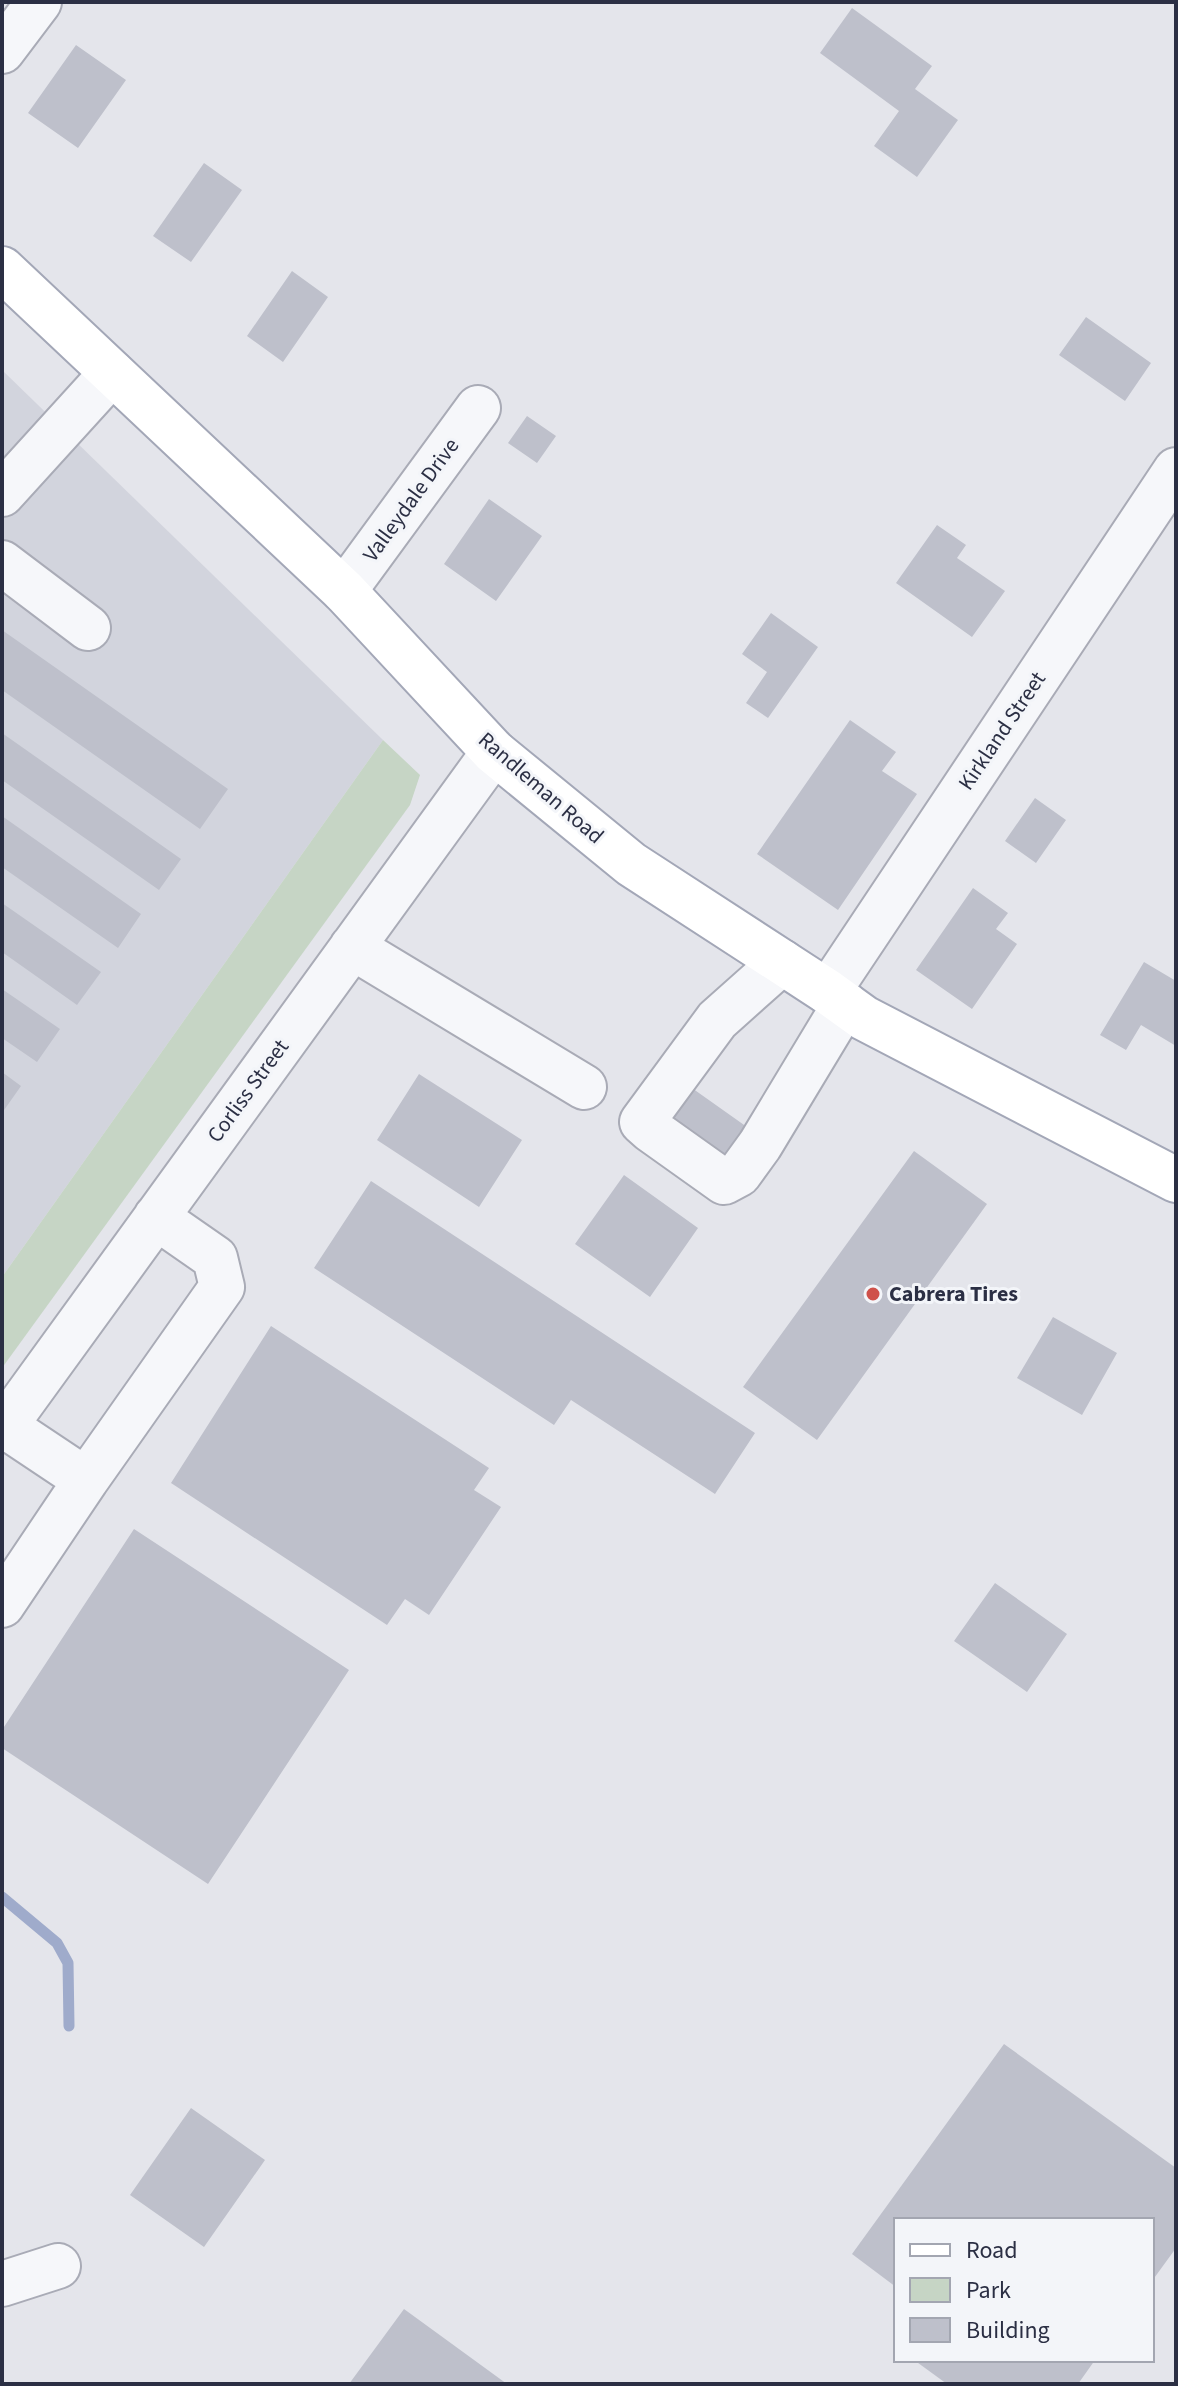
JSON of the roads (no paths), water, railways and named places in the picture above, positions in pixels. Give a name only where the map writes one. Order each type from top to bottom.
[{"type":"main road","name":"Randleman Road","points":[[2,269],[344,591],[494,752],[631,864],[864,1018],[1176,1180]]},
{"type":"street","points":[[2,51],[39,2]]},
{"type":"street","points":[[2,494],[112,373]]},
{"type":"street","name":"Valleydale Drive","points":[[344,591],[478,408]]},
{"type":"street","name":"Kirkland Street","points":[[782,962],[717,1020],[642,1122],[724,1182],[739,1174],[760,1145],[836,998],[1176,470]]},
{"type":"street","points":[[2,563],[88,628]]},
{"type":"street","name":"Corliss Street","points":[[3,1428],[494,752]]},
{"type":"street","points":[[352,947],[584,1087]]},
{"type":"street","points":[[2,1605],[222,1287],[215,1258],[156,1217]]},
{"type":"street","points":[[3,1428],[86,1480]]},
{"type":"street","points":[[2,2284],[58,2266]]},
{"type":"waterway","points":[[2,1897],[57,1943],[68,1963],[69,2026]]},
{"type":"place","name":"Cabrera Tires","points":[[873,1294]]}]
